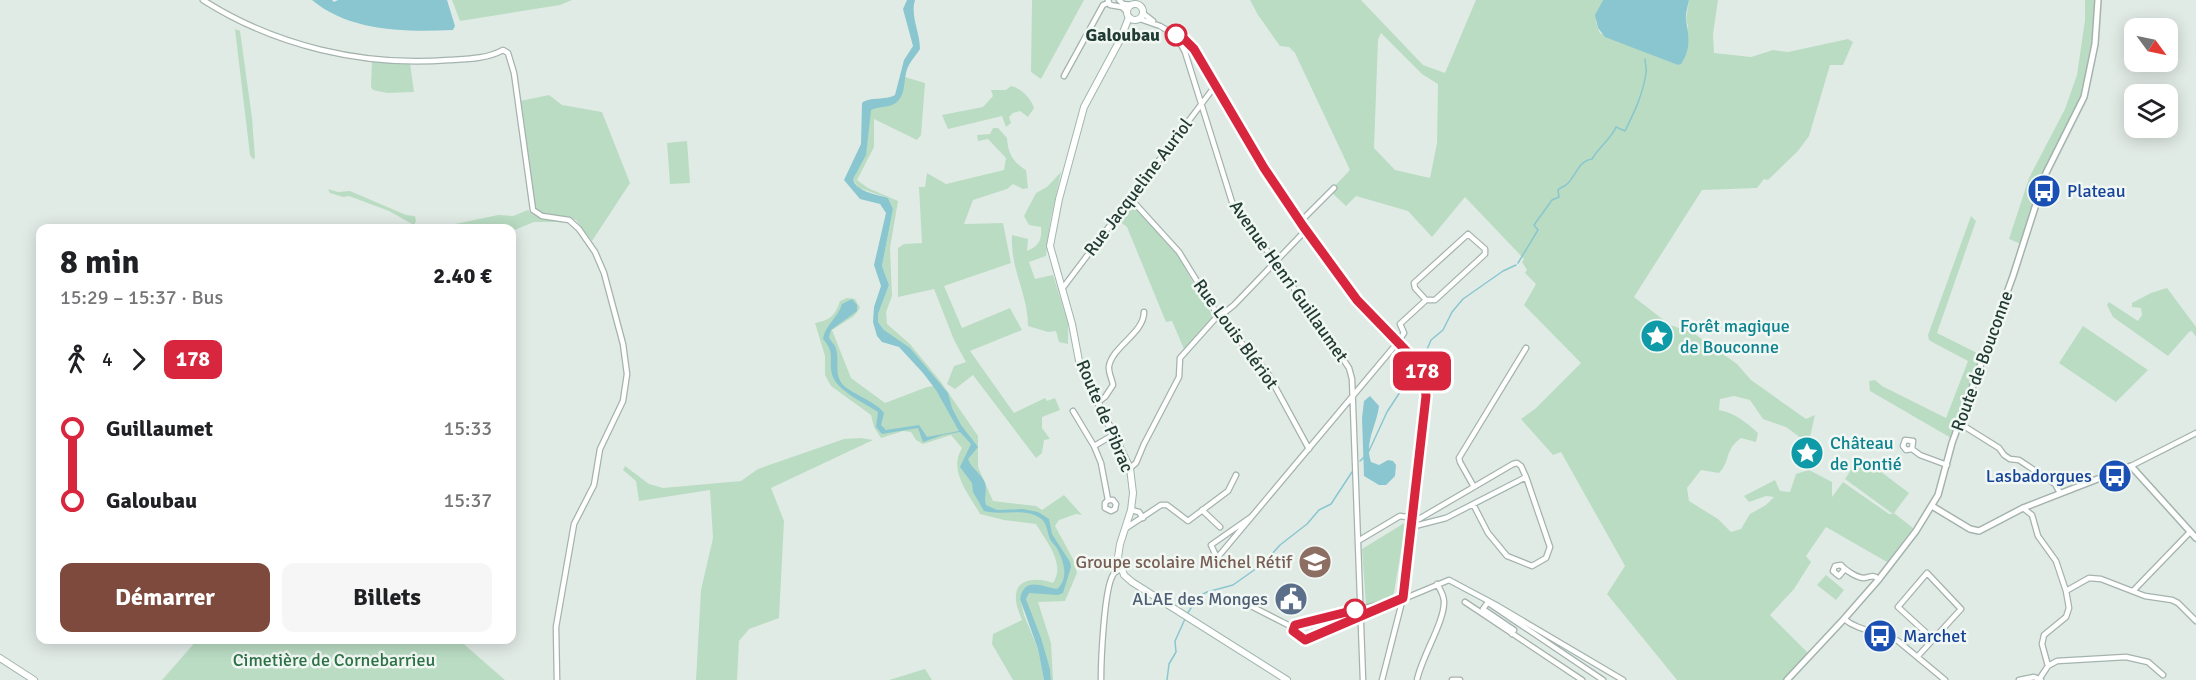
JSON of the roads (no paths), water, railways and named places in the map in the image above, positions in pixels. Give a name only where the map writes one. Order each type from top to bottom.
[{"type":"main road","name":"Route de Pibrac","points":[[1120,569],[1118,557],[1120,544],[1131,510],[1133,494],[1130,468],[1080,366],[1072,324],[1050,246],[1059,199],[1084,107],[1144,0]]},
{"type":"main road","points":[[1120,569],[1132,582],[1287,680]]},
{"type":"main road","points":[[0,658],[34,680]]},
{"type":"street","points":[[203,0],[260,30],[330,52],[416,62],[469,59],[493,55],[503,50],[508,53],[514,73],[532,210],[542,216],[569,220],[579,229],[595,252],[604,273],[627,362],[627,387],[623,401],[600,449],[594,485],[574,524],[556,627],[557,680]]},
{"type":"street","points":[[1119,0],[1160,27],[1183,38],[1194,49],[1264,168],[1300,222],[1357,300],[1420,367],[1425,381],[1426,396],[1403,598],[1382,680]]},
{"type":"street","name":"Route de Bouconne","points":[[1787,680],[1879,579],[1916,531],[1943,483],[1959,423],[2013,276],[2046,173],[2084,97],[2095,44],[2098,0]]},
{"type":"street","points":[[1064,76],[1103,5],[1108,1],[1110,5],[1136,11]]},
{"type":"street","name":"Avenue Henri Guillaumet","points":[[1176,35],[1185,52],[1232,202],[1349,368],[1353,395],[1363,680]]},
{"type":"street","name":"Rue Jacqueline Auriol","points":[[1062,289],[1215,86]]},
{"type":"street","points":[[1300,222],[1334,188]]},
{"type":"street","name":"Rue Louis Blériot","points":[[1130,198],[1179,252],[1219,317],[1267,372],[1309,449]]},
{"type":"street","points":[[1219,317],[1234,305],[1306,230]]},
{"type":"street","points":[[1251,517],[1211,545],[1217,558],[1398,342],[1404,333],[1400,324],[1426,300],[1435,300],[1485,254],[1485,249],[1470,235],[1466,235],[1414,283],[1415,288],[1426,300]]},
{"type":"street","points":[[1098,402],[1105,397],[1113,385],[1109,370],[1111,361],[1144,317],[1144,312]]},
{"type":"street","points":[[1130,468],[1136,463],[1179,377],[1180,358],[1214,320]]},
{"type":"street","points":[[1474,487],[1460,458],[1526,348]]},
{"type":"street","points":[[1073,411],[1094,446],[1101,463],[1108,500]]},
{"type":"street","points":[[1959,423],[1999,448],[2010,459],[2019,460],[2055,484],[2060,493]]},
{"type":"street","points":[[1932,506],[1970,529],[1980,531],[2023,508],[2131,466],[2196,433]]},
{"type":"street","points":[[1094,446],[1115,434]]},
{"type":"street","points":[[1912,449],[1920,455],[1947,465]]},
{"type":"street","points":[[1358,540],[1400,516],[1419,519],[1513,464],[1519,464],[1526,477],[1550,547],[1546,558],[1534,566],[1509,558],[1488,533],[1473,504]]},
{"type":"street","points":[[2131,466],[2196,538]]},
{"type":"street","points":[[1126,528],[1161,505],[1167,505],[1188,521],[1228,491],[1236,476]]},
{"type":"street","points":[[1411,527],[1446,518],[1526,477]]},
{"type":"street","points":[[2034,504],[2032,515],[2038,536],[2056,561],[2066,591],[2068,608],[2066,617],[2044,635],[2042,644],[2048,666]]},
{"type":"street","points":[[2023,508],[2032,515]]},
{"type":"street","points":[[1131,510],[1139,512],[1143,518]]},
{"type":"street","points":[[1202,510],[1220,527]]},
{"type":"street","points":[[2133,591],[2190,532]]},
{"type":"street","points":[[1101,680],[1102,636],[1110,583],[1113,574],[1120,569]]},
{"type":"street","points":[[1844,570],[1860,577],[1873,575],[1879,579]]},
{"type":"street","points":[[1918,656],[1961,609],[1927,573],[1898,608],[1933,639]]},
{"type":"street","points":[[2066,591],[2089,578],[2096,578],[2145,596],[2172,600],[2196,621]]},
{"type":"street","points":[[1294,628],[1295,625],[1394,601],[1449,580],[1623,680]]},
{"type":"street","points":[[1417,680],[1420,663],[1438,627],[1444,604],[1437,584]]},
{"type":"street","points":[[1243,602],[1294,628],[1293,631],[1305,640],[1394,601]]},
{"type":"street","points":[[1465,602],[1582,680]]},
{"type":"street","points":[[1488,602],[1483,609],[1514,630],[1512,634]]},
{"type":"street","points":[[1488,602],[1493,608],[1603,680]]},
{"type":"street","points":[[1844,619],[1857,627],[1891,637],[1946,680]]},
{"type":"street","points":[[2019,680],[2028,677],[2041,679],[2048,666],[2063,659],[2126,657],[2148,663],[2163,675]]},
{"type":"street","points":[[1452,680],[1461,680]]},
{"type":"water","points":[[312,0],[332,0],[334,2],[338,0],[447,0],[455,26],[453,30],[435,31],[379,28],[343,18],[327,11]]},
{"type":"water","points":[[907,0],[915,0],[914,18],[920,49],[907,70],[903,91],[898,101],[871,110],[866,155],[853,179],[862,190],[888,198],[893,209],[882,266],[889,285],[878,314],[878,322],[884,330],[910,348],[948,393],[952,408],[961,425],[978,447],[968,459],[985,482],[986,505],[997,510],[1023,509],[1038,512],[1049,519],[1052,534],[1070,562],[1071,567],[1063,593],[1058,595],[1029,593],[1026,599],[1041,638],[1051,680],[1044,680],[1038,649],[1020,599],[1022,592],[1030,585],[1057,589],[1063,580],[1062,560],[1050,539],[1044,522],[1027,513],[984,511],[973,492],[972,483],[960,467],[971,444],[960,432],[923,442],[918,428],[882,434],[876,427],[878,412],[845,391],[835,380],[831,369],[831,352],[823,339],[842,304],[852,299],[857,305],[857,311],[831,330],[829,337],[835,347],[838,373],[844,386],[881,409],[884,413],[881,425],[886,430],[919,425],[927,437],[959,431],[936,390],[923,373],[899,347],[882,342],[877,336],[873,322],[874,307],[881,286],[874,265],[886,213],[880,204],[860,199],[844,180],[861,144],[862,103],[895,95],[904,60],[913,46],[903,9]]},
{"type":"water","points":[[1603,0],[1689,0],[1686,13],[1688,48],[1681,64],[1678,65],[1605,37],[1598,28],[1595,15]]},
{"type":"water","points":[[1370,396],[1379,406],[1369,447],[1371,462],[1379,465],[1388,460],[1393,461],[1396,465],[1395,476],[1386,485],[1379,485],[1364,476],[1362,418],[1364,401]]},
{"type":"waterway","points":[[1518,263],[1538,230],[1534,225],[1552,200],[1559,197],[1558,189],[1567,185],[1580,166],[1592,159],[1616,127],[1625,131],[1643,88],[1646,71],[1645,59]]},
{"type":"waterway","points":[[1423,359],[1431,340],[1443,330],[1452,312],[1463,299],[1503,271],[1516,265]]},
{"type":"waterway","points":[[1369,451],[1387,412],[1415,369]]},
{"type":"waterway","points":[[1360,461],[1364,457]]},
{"type":"waterway","points":[[1187,614],[1199,596],[1233,585],[1264,563],[1280,545],[1307,524],[1319,510],[1331,504],[1352,472]]},
{"type":"waterway","points":[[1167,680],[1169,664],[1176,652],[1175,641],[1185,619]]},
{"type":"place","name":"Galoubau","points":[[1176,35]]},
{"type":"place","name":"Plateau","points":[[2044,191]]},
{"type":"place","name":"Forêt magique de Bouconne","points":[[1657,336]]},
{"type":"place","name":"Château de Pontié","points":[[1807,453]]},
{"type":"place","name":"Lasbadorgues","points":[[2115,476]]},
{"type":"place","name":"Groupe scolaire Michel Rétif","points":[[1315,562]]},
{"type":"place","name":"ALAE des Monges","points":[[1291,599]]},
{"type":"place","name":"Marchet","points":[[1880,636]]},
{"type":"park label","name":"Cimetière de Cornebarrieu","points":[[334,660]]}]
